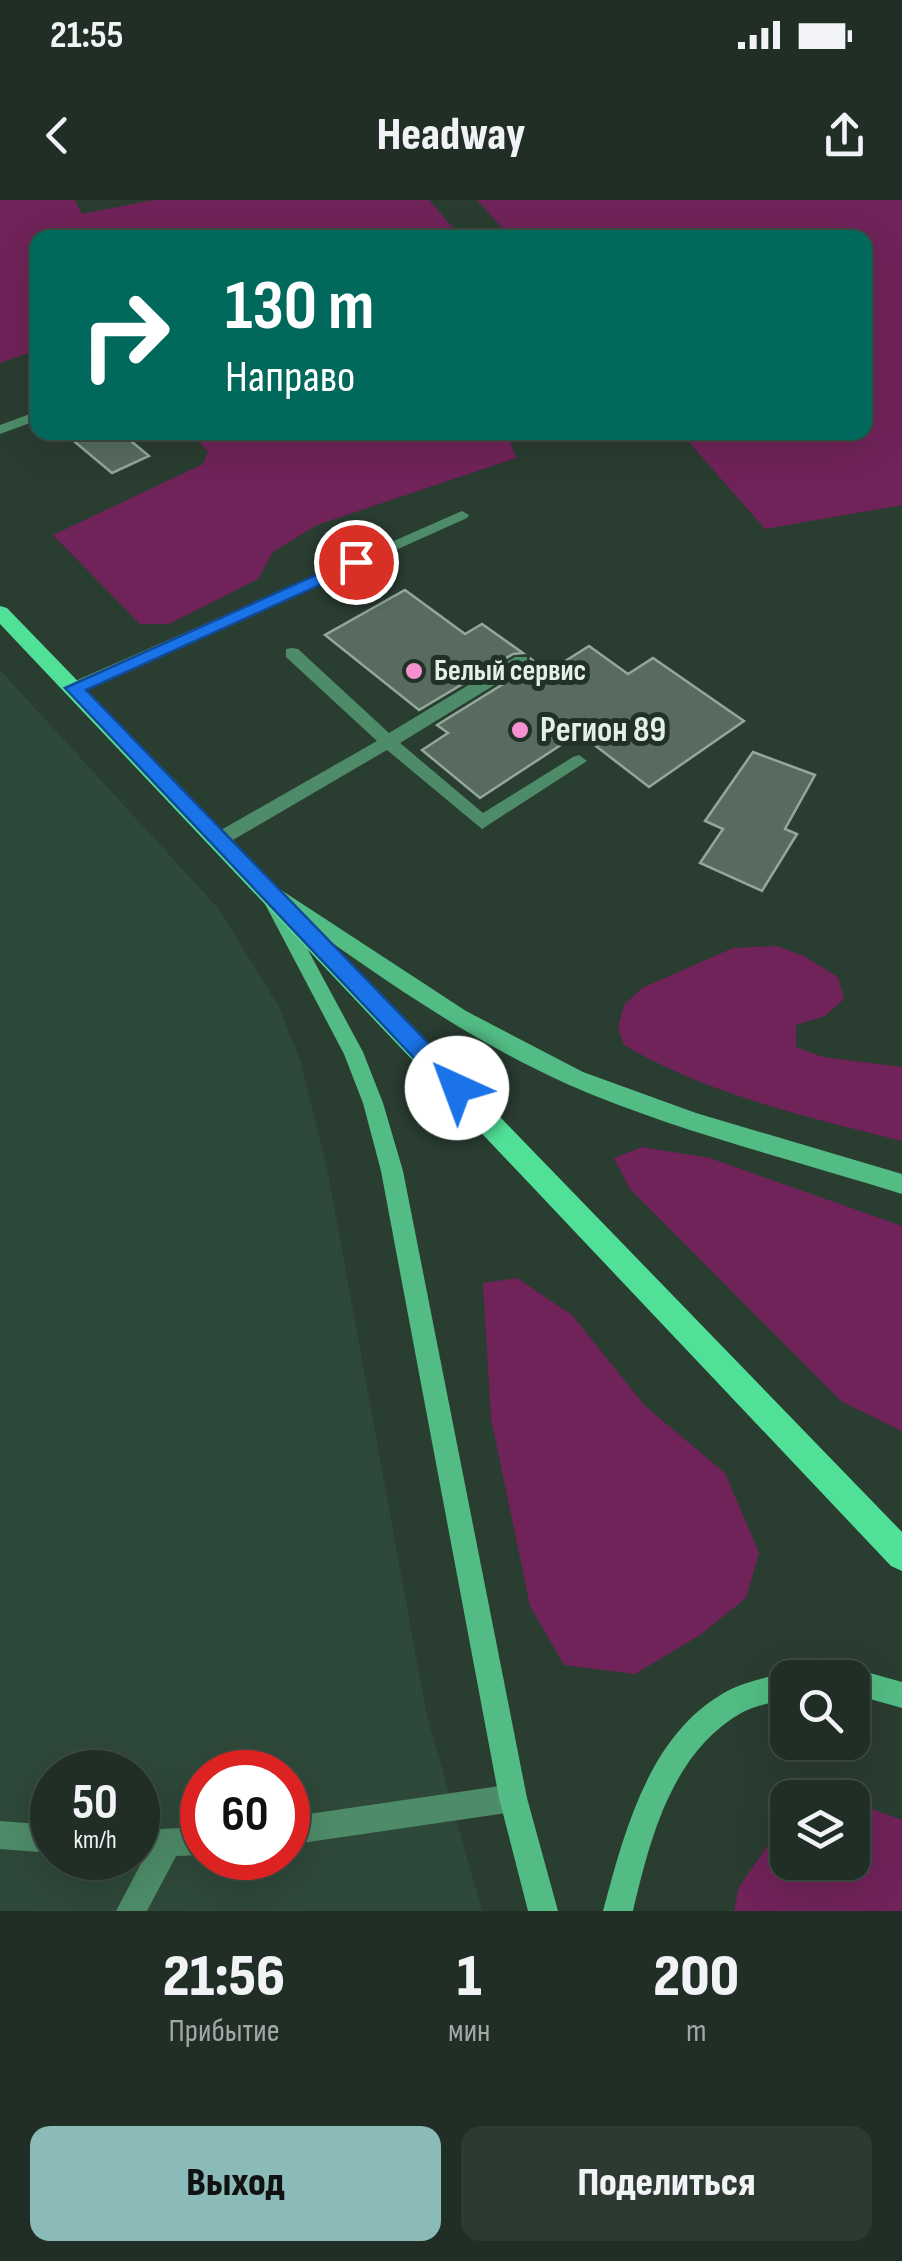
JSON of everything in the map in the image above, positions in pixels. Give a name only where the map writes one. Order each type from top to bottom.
[{"type":"main road","points":[[0,612],[902,1555]]},
{"type":"main road","points":[[264,885],[400,981],[515,1049],[561,1071],[634,1100],[902,1184]]},
{"type":"main road","points":[[264,885],[353,1052],[392,1171],[513,1798],[543,1911]]},
{"type":"main road","points":[[870,1687],[902,1695]]},
{"type":"main road","points":[[618,1911],[652,1799],[685,1746],[730,1704],[770,1691]]},
{"type":"lane","points":[[0,430],[30,417]]},
{"type":"lane","points":[[74,688],[462,515]]},
{"type":"lane","points":[[292,653],[482,822],[580,761]]},
{"type":"lane","points":[[220,839],[521,661]]},
{"type":"lane","points":[[310,1828],[513,1798]]},
{"type":"lane","points":[[0,1836],[30,1837]]},
{"type":"lane","points":[[131,1911],[141,1880]]},
{"type":"shaded area","points":[[0,200],[75,200],[82,214],[153,200],[429,200],[455,230],[30,230],[30,352],[0,363]]},
{"type":"shaded area","points":[[477,200],[902,200],[902,505],[765,529],[687,440],[872,440],[872,230],[504,230]]},
{"type":"shaded area","points":[[198,440],[510,440],[516,458],[317,525],[273,552],[258,579],[169,624],[140,624],[53,535],[203,464],[208,452]]},
{"type":"shaded area","points":[[0,670],[219,909],[279,1007],[300,1060],[328,1173],[426,1712],[482,1911],[0,1911]]},
{"type":"shaded area","points":[[777,946],[804,956],[838,977],[844,999],[825,1016],[796,1025],[796,1047],[823,1057],[902,1067],[902,1141],[724,1091],[624,1045],[618,1028],[624,1005],[642,988],[733,948]]},
{"type":"shaded area","points":[[642,1147],[710,1158],[902,1226],[902,1431],[842,1402],[630,1189],[614,1158]]},
{"type":"shaded area","points":[[517,1278],[572,1315],[645,1406],[725,1473],[759,1553],[746,1598],[700,1635],[635,1674],[564,1665],[530,1606],[491,1418],[483,1283]]},
{"type":"shaded area","points":[[870,1808],[902,1820],[902,1911],[734,1911],[739,1887],[770,1842],[770,1880],[870,1880]]},
{"type":"building","points":[[73,440],[130,440],[149,456],[112,473]]},
{"type":"building","name":"Белый сервис","points":[[405,590],[465,634],[482,624],[523,653],[513,654],[419,710],[325,635]]},
{"type":"building","points":[[589,646],[628,674],[653,658],[744,721],[649,787],[579,733],[480,798],[422,750],[448,733],[437,725],[529,668],[531,659],[548,672]]},
{"type":"building","points":[[753,752],[815,775],[785,829],[797,834],[762,891],[700,863],[723,829],[705,821]]},
{"type":"place","name":"Белый сервис","points":[[414,671]]},
{"type":"place","name":"Регион 89","points":[[520,730]]},
{"type":"route","points":[[356,562],[74,688],[457,1088]]}]
